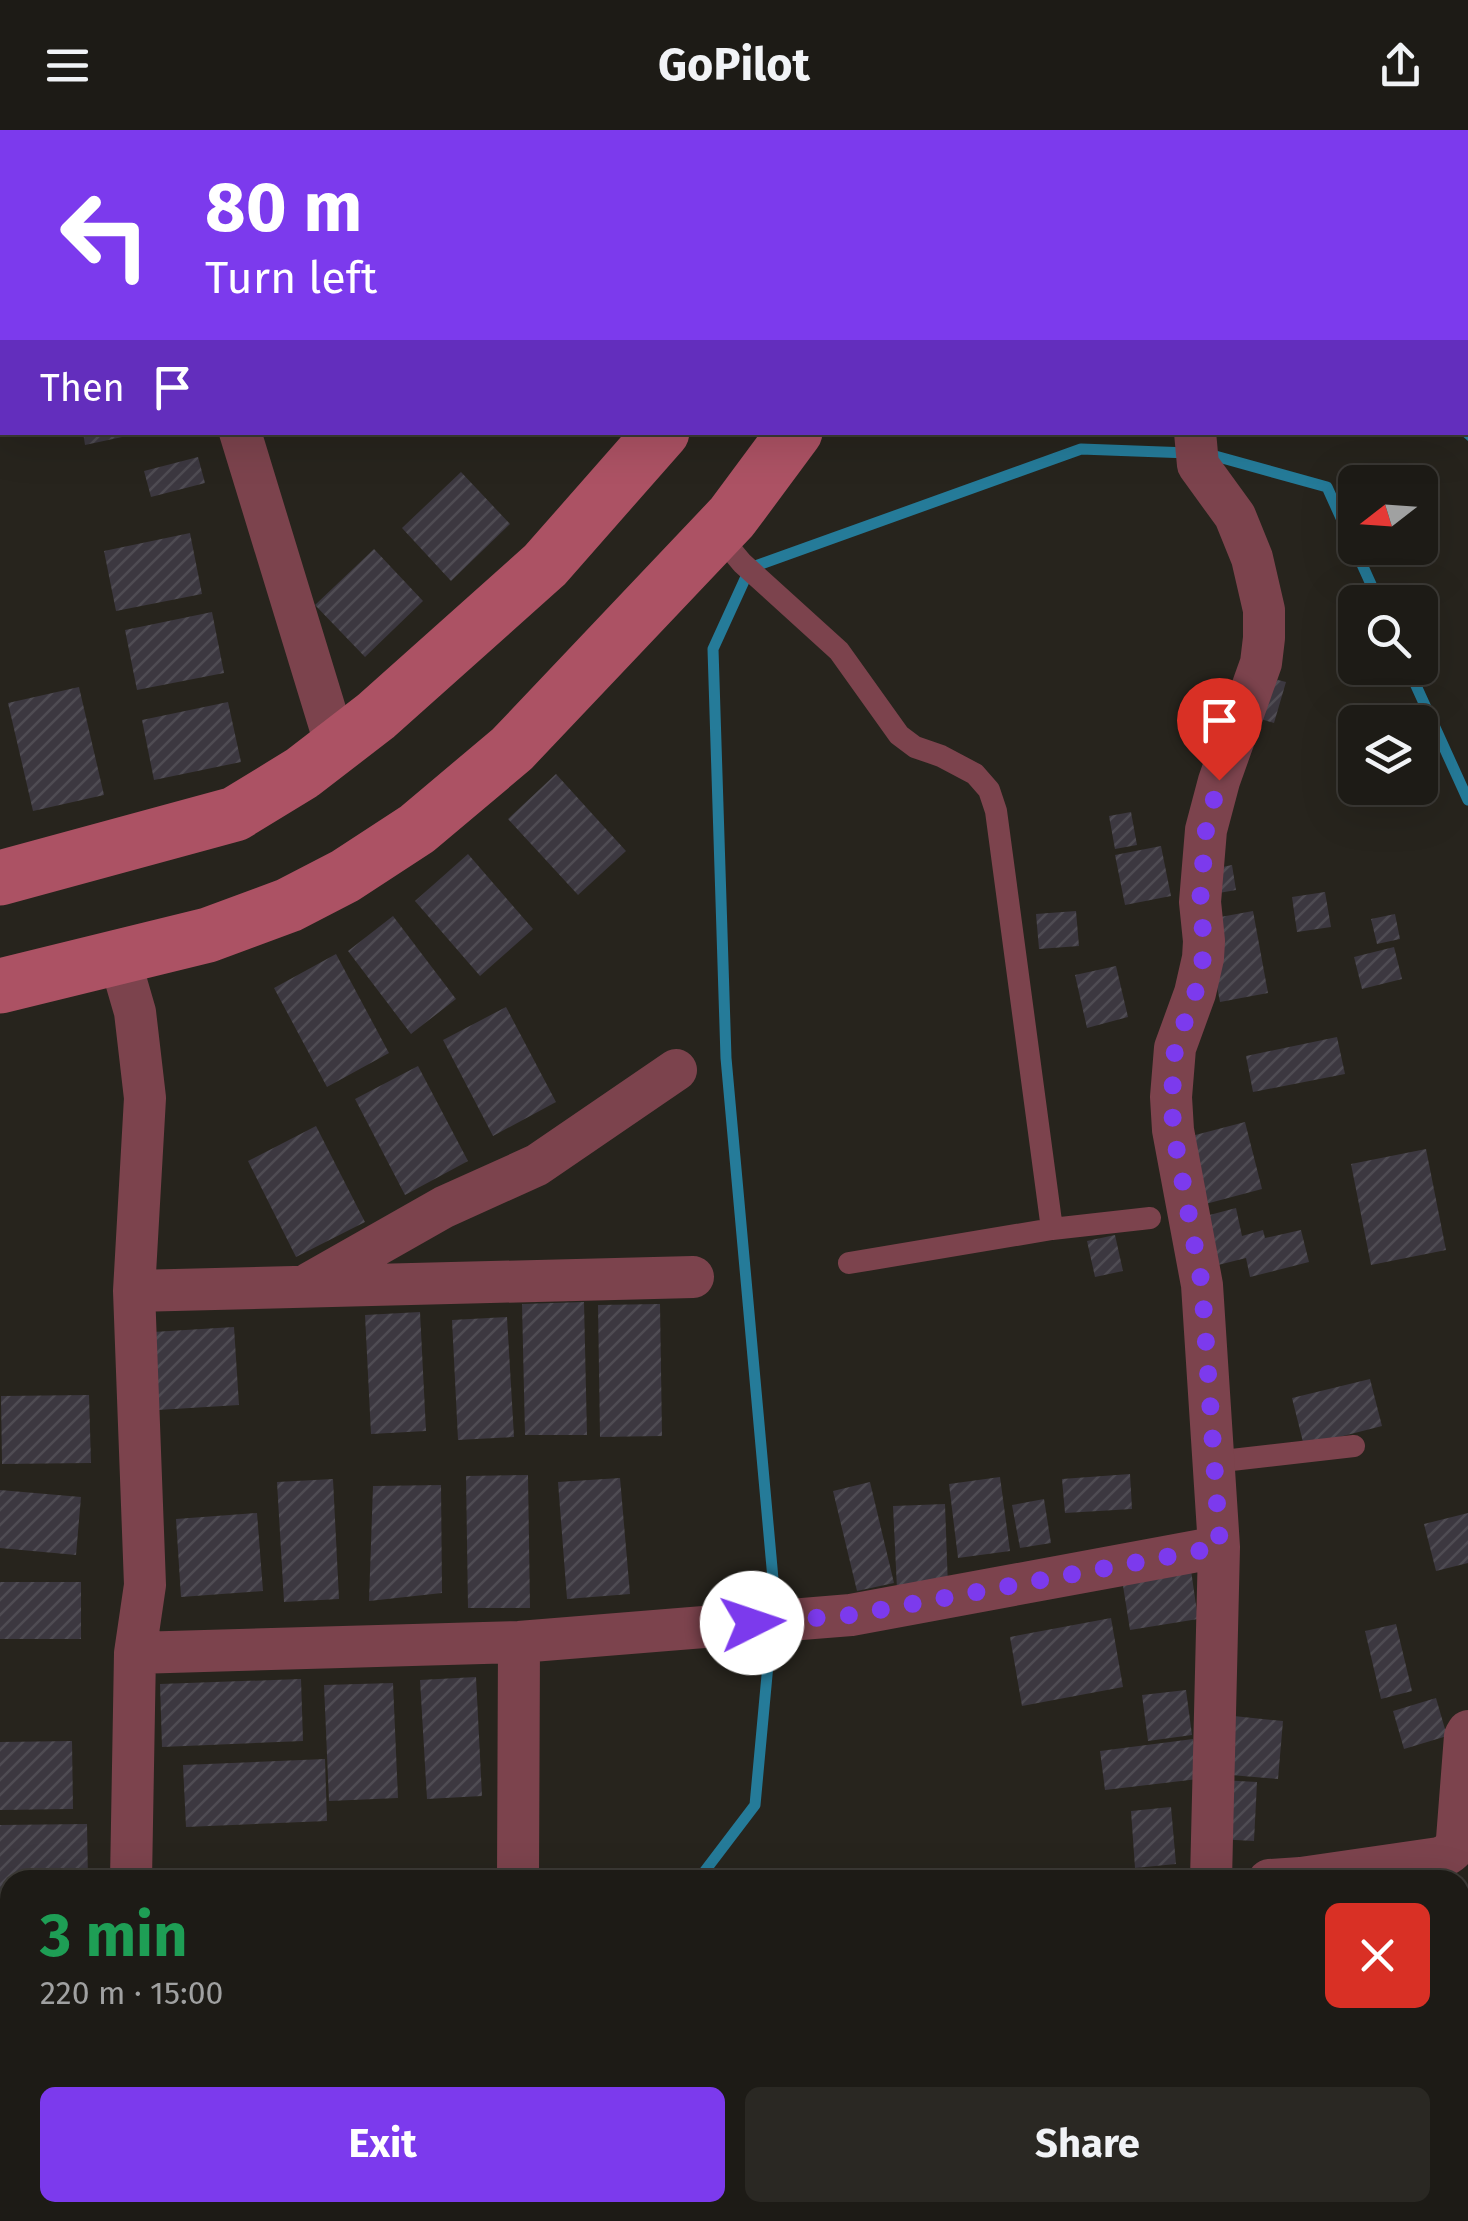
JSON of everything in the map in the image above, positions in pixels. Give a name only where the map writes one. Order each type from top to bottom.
[{"type":"street","points":[[241,435],[336,746]]},
{"type":"street","points":[[0,878],[236,814],[302,773],[376,716],[545,565],[659,435]]},
{"type":"street","points":[[0,986],[208,935],[290,906],[417,829],[512,749],[730,548],[732,517],[793,435]]},
{"type":"street","points":[[1196,449],[1236,516],[1252,558],[1264,610],[1261,663],[1219,780],[1206,830],[1200,902],[1203,958],[1195,994],[1175,1048],[1172,1096],[1173,1130],[1202,1285],[1220,1547],[1211,1870]]},
{"type":"street","points":[[119,957],[135,1012],[146,1098],[134,1291],[145,1586],[135,1653],[131,1870]]},
{"type":"street","points":[[306,1285],[444,1206],[536,1166],[676,1070]]},
{"type":"street","points":[[134,1291],[693,1277]]},
{"type":"street","points":[[135,1653],[519,1642],[852,1615],[1220,1547]]},
{"type":"street","points":[[518,1870],[519,1642]]},
{"type":"street","points":[[1356,1870],[1439,1858],[1455,1848],[1468,1731]]},
{"type":"lane","points":[[730,548],[840,651],[898,735],[916,748],[975,774],[989,790],[996,810],[1052,1229]]},
{"type":"lane","points":[[849,1263],[1052,1229],[1150,1218]]},
{"type":"lane","points":[[1214,1462],[1354,1446]]},
{"type":"building","points":[[83,435],[131,435],[85,445]]},
{"type":"building","points":[[198,457],[205,483],[151,497],[144,471]]},
{"type":"building","points":[[461,472],[510,524],[451,581],[402,528]]},
{"type":"building","points":[[190,533],[202,594],[116,611],[104,551]]},
{"type":"building","points":[[374,549],[423,601],[365,657],[315,605]]},
{"type":"building","points":[[212,612],[224,673],[137,690],[125,630]]},
{"type":"building","points":[[1262,676],[1286,682],[1274,723],[1251,716]]},
{"type":"building","points":[[79,687],[104,795],[33,811],[8,703]]},
{"type":"building","points":[[228,702],[241,762],[154,780],[142,720]]},
{"type":"building","points":[[556,774],[626,851],[578,895],[508,819]]},
{"type":"building","points":[[1131,812],[1137,845],[1115,849],[1109,816]]},
{"type":"building","points":[[1161,846],[1171,896],[1125,905],[1115,855]]},
{"type":"building","points":[[468,854],[533,929],[480,976],[415,901]]},
{"type":"building","points":[[1232,865],[1236,890],[1213,894],[1208,870]]},
{"type":"building","points":[[1325,892],[1331,927],[1297,932],[1292,897]]},
{"type":"building","points":[[1076,911],[1079,946],[1039,949],[1036,914]]},
{"type":"building","points":[[1253,911],[1268,993],[1220,1002],[1204,920]]},
{"type":"building","points":[[1395,914],[1400,939],[1377,944],[1371,919]]},
{"type":"building","points":[[393,916],[456,999],[411,1034],[348,951]]},
{"type":"building","points":[[1394,947],[1402,979],[1362,989],[1354,957]]},
{"type":"building","points":[[336,954],[389,1053],[327,1087],[274,988]]},
{"type":"building","points":[[1116,966],[1128,1017],[1087,1028],[1075,975]]},
{"type":"building","points":[[506,1007],[556,1102],[493,1136],[443,1040]]},
{"type":"building","points":[[1337,1037],[1345,1074],[1253,1092],[1246,1056]]},
{"type":"building","points":[[418,1066],[468,1161],[405,1195],[355,1099]]},
{"type":"building","points":[[1245,1122],[1262,1189],[1198,1206],[1180,1139]]},
{"type":"building","points":[[316,1126],[365,1222],[296,1257],[248,1161]]},
{"type":"building","points":[[1426,1149],[1446,1250],[1371,1265],[1351,1164]]},
{"type":"building","points":[[1236,1208],[1242,1236],[1263,1230],[1265,1238],[1301,1230],[1309,1262],[1250,1277],[1246,1258],[1214,1266],[1202,1217]]},
{"type":"building","points":[[1115,1235],[1123,1271],[1095,1277],[1087,1241]]},
{"type":"building","points":[[584,1302],[587,1435],[525,1435],[522,1304]]},
{"type":"building","points":[[660,1304],[662,1436],[600,1437],[598,1305]]},
{"type":"building","points":[[420,1312],[426,1431],[371,1434],[365,1315]]},
{"type":"building","points":[[507,1317],[514,1437],[458,1440],[452,1320]]},
{"type":"building","points":[[234,1327],[239,1405],[158,1410],[153,1332]]},
{"type":"building","points":[[1370,1379],[1382,1426],[1304,1446],[1292,1398]]},
{"type":"building","points":[[89,1395],[91,1463],[2,1464],[1,1396]]},
{"type":"building","points":[[1130,1474],[1132,1509],[1065,1513],[1062,1479]]},
{"type":"building","points":[[528,1475],[530,1608],[468,1608],[466,1476]]},
{"type":"building","points":[[1000,1477],[1010,1551],[958,1558],[949,1484]]},
{"type":"building","points":[[620,1478],[630,1594],[567,1599],[558,1482]]},
{"type":"building","points":[[333,1479],[339,1599],[284,1602],[277,1482]]},
{"type":"building","points":[[870,1482],[894,1583],[857,1591],[833,1491]]},
{"type":"building","points":[[441,1485],[442,1593],[369,1601],[373,1486]]},
{"type":"building","points":[[0,1490],[81,1497],[76,1555],[0,1548]]},
{"type":"building","points":[[1044,1499],[1051,1543],[1020,1548],[1012,1505]]},
{"type":"building","points":[[945,1504],[948,1587],[897,1589],[893,1506]]},
{"type":"building","points":[[257,1513],[263,1591],[181,1597],[176,1519]]},
{"type":"building","points":[[1468,1513],[1468,1563],[1436,1571],[1424,1524]]},
{"type":"building","points":[[1190,1563],[1198,1619],[1130,1630],[1121,1573]]},
{"type":"building","points":[[0,1582],[81,1582],[81,1639],[0,1639]]},
{"type":"building","points":[[1111,1618],[1123,1687],[1022,1706],[1010,1637]]},
{"type":"building","points":[[1396,1624],[1412,1691],[1381,1699],[1365,1631]]},
{"type":"building","points":[[476,1677],[482,1796],[427,1799],[420,1680]]},
{"type":"building","points":[[301,1679],[303,1741],[162,1747],[160,1684]]},
{"type":"building","points":[[393,1683],[398,1798],[329,1801],[324,1685]]},
{"type":"building","points":[[1186,1690],[1192,1735],[1148,1741],[1142,1695]]},
{"type":"building","points":[[1436,1698],[1447,1736],[1404,1749],[1393,1711]]},
{"type":"building","points":[[1224,1715],[1283,1721],[1278,1779],[1219,1774]]},
{"type":"building","points":[[1193,1739],[1198,1779],[1105,1790],[1100,1751]]},
{"type":"building","points":[[72,1741],[73,1809],[0,1810],[0,1742]]},
{"type":"building","points":[[325,1759],[327,1821],[186,1827],[183,1765]]},
{"type":"building","points":[[1220,1780],[1257,1782],[1254,1841],[1217,1839]]},
{"type":"building","points":[[1171,1807],[1176,1864],[1135,1868],[1131,1811]]},
{"type":"building","points":[[87,1824],[88,1870],[0,1870],[0,1825]]},
{"type":"waterway","points":[[772,1614],[774,1590],[726,1058],[713,649],[750,568],[1081,449],[1189,453]]},
{"type":"waterway","points":[[1208,454],[1327,487],[1371,585]]},
{"type":"waterway","points":[[1416,685],[1468,800]]},
{"type":"waterway","points":[[706,1870],[755,1805],[771,1632]]},
{"type":"route","points":[[752,1623],[852,1615],[1220,1547],[1202,1285],[1173,1130],[1172,1096],[1175,1048],[1195,994],[1203,958],[1200,902],[1206,830],[1219,780]]}]
